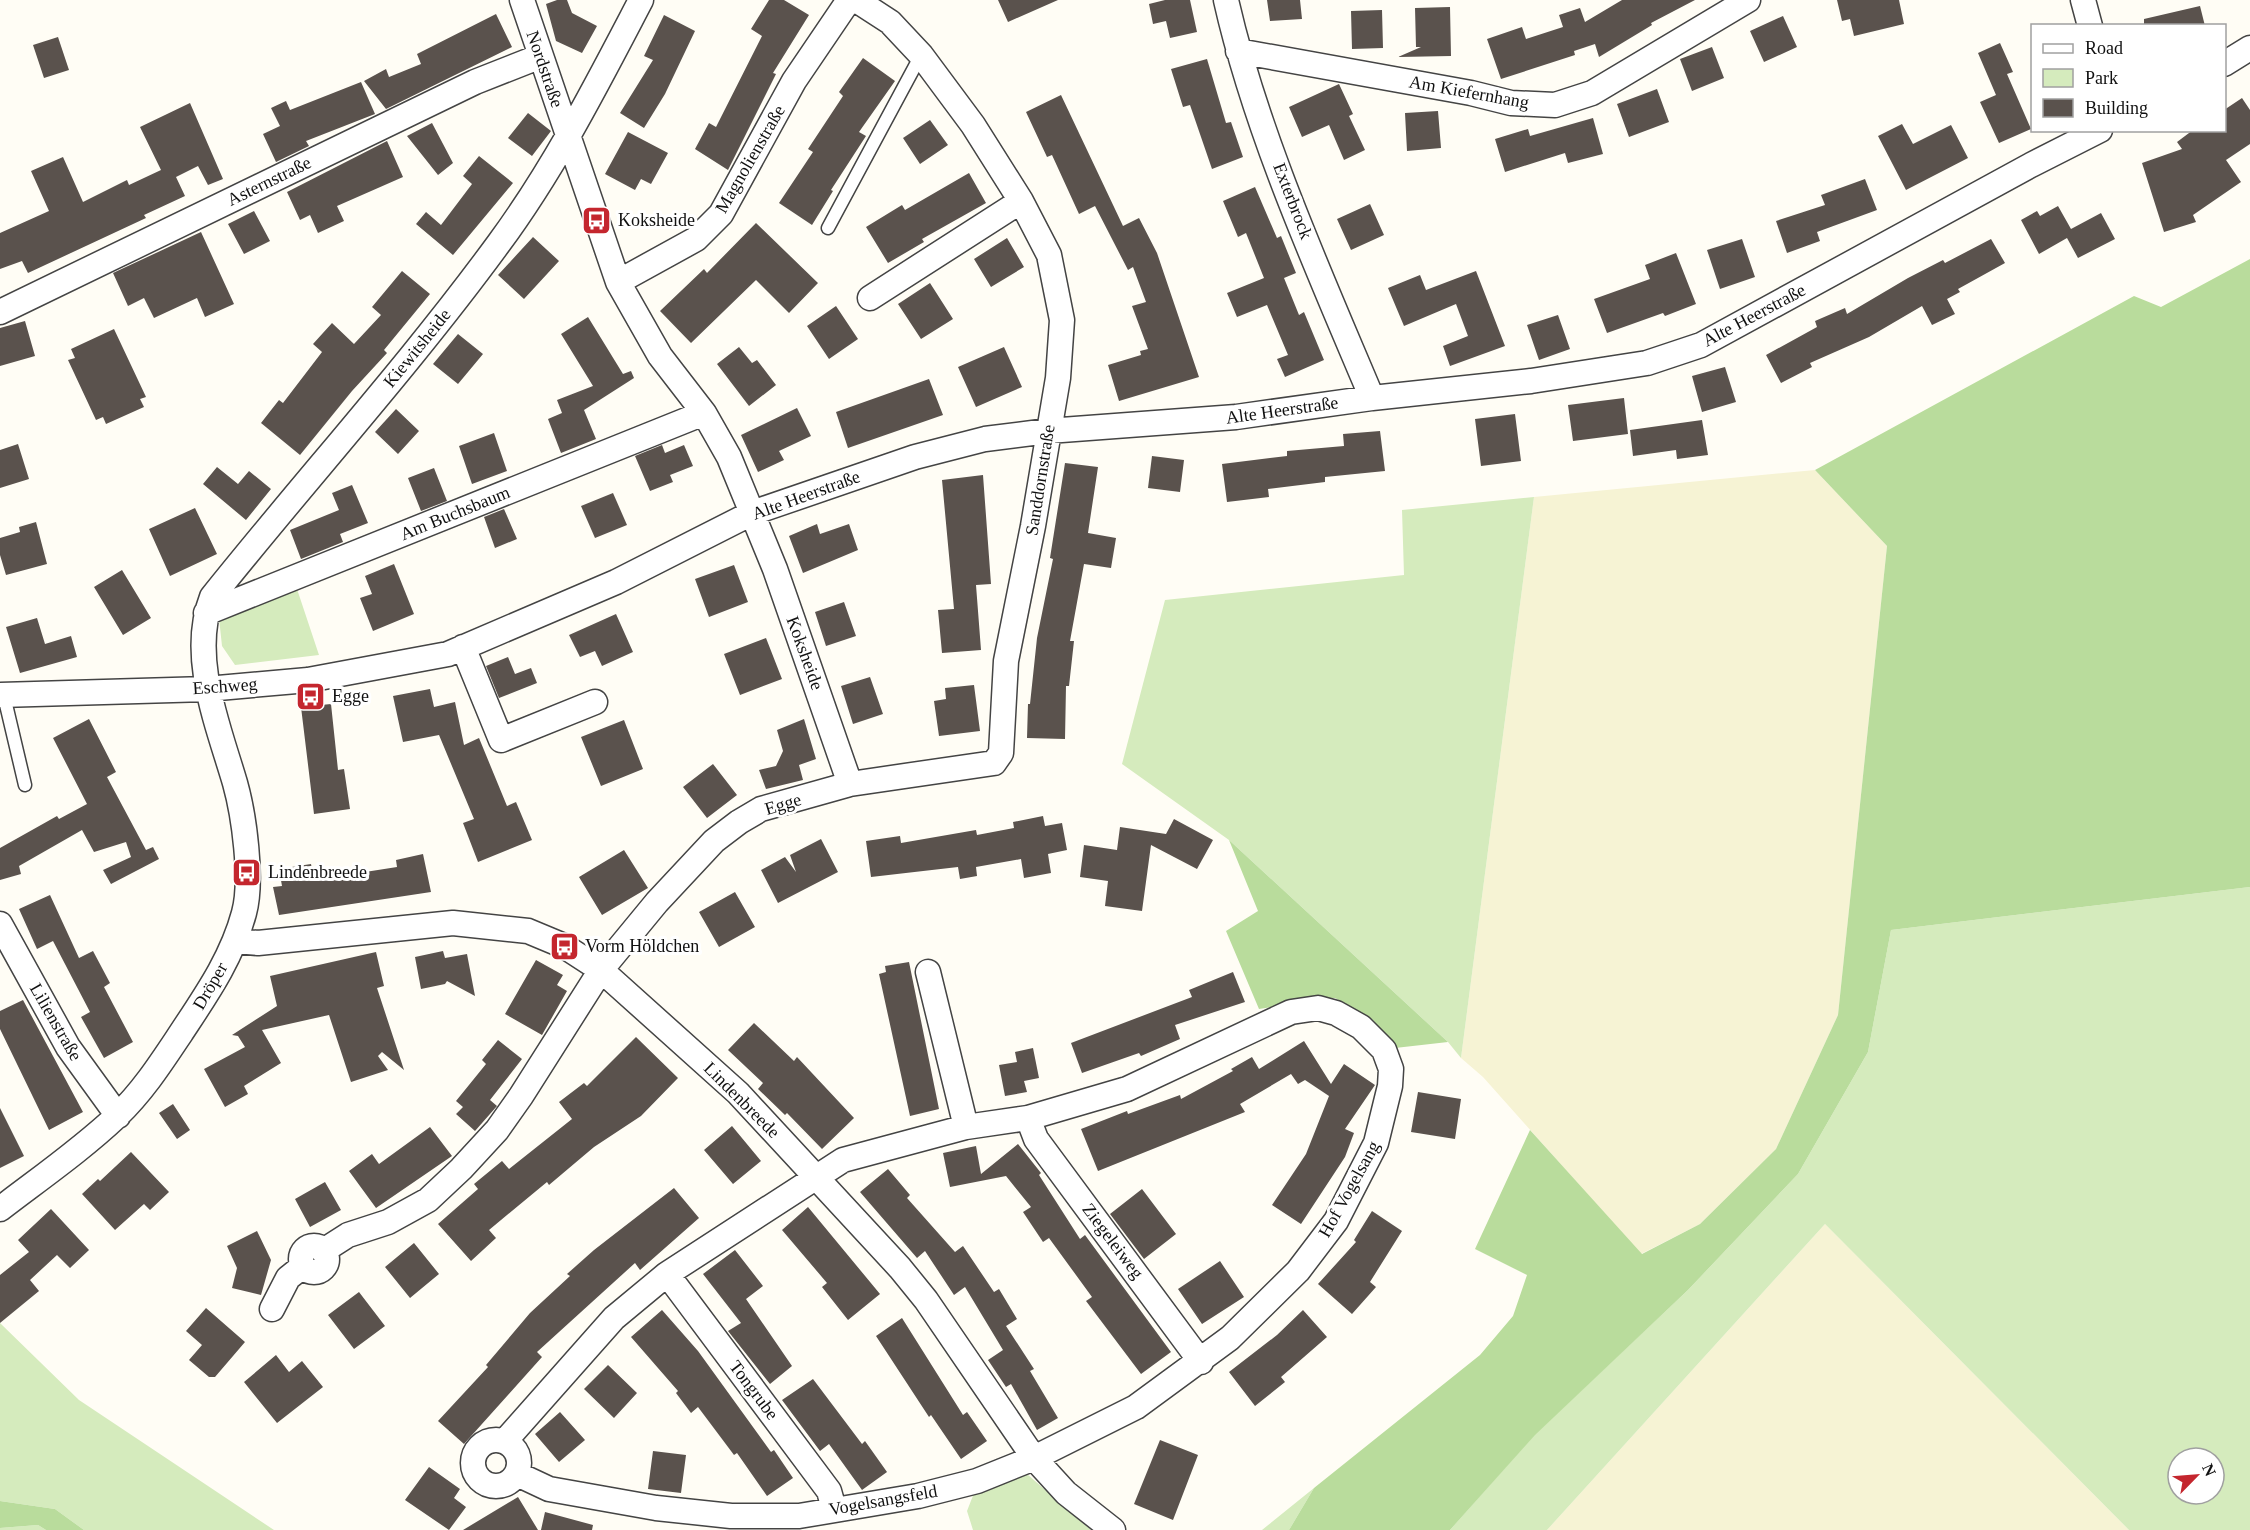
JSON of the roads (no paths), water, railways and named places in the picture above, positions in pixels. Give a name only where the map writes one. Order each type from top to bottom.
[{"type":"street","name":"Nordstraße","points":[[522,0],[569,137]]},
{"type":"street","name":"Kiewitsheide","points":[[207,689],[206,613],[212,597],[405,364],[500,243],[569,137],[641,0]]},
{"type":"street","name":"Magnolienstraße","points":[[618,282],[696,239],[721,214],[794,81],[849,0]]},
{"type":"street","name":"Sanddornstraße","points":[[856,0],[890,22],[921,55],[973,125],[1021,201],[1049,255],[1062,320],[1058,378],[1033,526],[1006,661],[1001,753],[994,763]]},
{"type":"street","name":"Exterbrock","points":[[1226,0],[1238,51],[1313,254],[1372,398]]},
{"type":"street","name":"Am Kiefernhang","points":[[1238,51],[1511,102],[1555,105],[1592,93],[1748,0]]},
{"type":"street","points":[[2083,0],[2089,24]]},
{"type":"street","points":[[2226,63],[2250,48]]},
{"type":"street","name":"Asternstraße","points":[[0,312],[464,87],[541,56]]},
{"type":"street","name":"Alte Heerstraße","points":[[455,650],[616,582],[752,513],[915,457],[986,439],[1048,431],[1190,422],[1372,398],[1531,381],[1647,363],[1701,345],[2031,165],[2096,132]]},
{"type":"street","name":"Koksheide","points":[[569,137],[618,282],[660,356],[704,413],[729,457],[779,580],[850,784]]},
{"type":"street","points":[[870,298],[1021,201]]},
{"type":"street","name":"Am Buchsbaum","points":[[206,613],[704,413]]},
{"type":"street","points":[[455,650],[501,740],[595,702]]},
{"type":"street","name":"Eschweg","points":[[2,691],[207,689],[334,676],[455,650]]},
{"type":"street","name":"Dröper","points":[[0,1209],[118,1116],[159,1070],[210,990],[235,941],[245,910],[244,829],[238,794],[207,689]]},
{"type":"street","name":"Egge","points":[[601,970],[665,893],[714,841],[761,809],[850,784],[994,763]]},
{"type":"street","name":"Lindenbreede","points":[[235,941],[258,943],[453,923],[528,931],[564,946],[601,970],[738,1093],[900,1268],[926,1300],[1034,1458],[1066,1493],[1113,1530]]},
{"type":"street","name":"Lilienstraße","points":[[0,924],[68,1047],[118,1116]]},
{"type":"street","points":[[272,1309],[288,1278],[303,1266],[314,1272],[321,1269],[326,1263],[323,1251],[348,1235],[388,1222],[428,1200],[461,1169],[497,1130],[521,1096],[601,970]]},
{"type":"street","points":[[928,972],[966,1127]]},
{"type":"street","name":"Hof Vogelsang","points":[[816,1177],[843,1160],[966,1127],[1028,1118],[1127,1089],[1291,1012],[1318,1008],[1336,1013],[1361,1028],[1384,1050],[1391,1069],[1390,1086],[1377,1143],[1336,1221],[1282,1288],[1201,1362],[1136,1407],[1034,1458]]},
{"type":"street","name":"Ziegeleiweg","points":[[1028,1118],[1036,1138],[1201,1362]]},
{"type":"street","points":[[505,1441],[614,1318],[667,1275],[816,1177]]},
{"type":"street","name":"Tongrube","points":[[667,1275],[829,1491],[834,1509]]},
{"type":"street","points":[[490,1440],[505,1441],[516,1451],[519,1458],[517,1474],[506,1484],[490,1485],[478,1477],[474,1470],[473,1463],[477,1449],[490,1440]]},
{"type":"street","name":"Vogelsangsfeld","points":[[517,1474],[549,1489],[666,1509],[731,1516],[799,1516],[918,1496],[976,1481],[1034,1458]]},
{"type":"lane","points":[[828,228],[921,55]]},
{"type":"lane","points":[[2,691],[25,785]]},
{"type":"place","name":"Koksheide","points":[[597,220]]},
{"type":"place","name":"Egge","points":[[311,696]]},
{"type":"place","name":"Lindenbreede","points":[[247,872]]},
{"type":"place","name":"Vorm Höldchen","points":[[564,946]]}]
